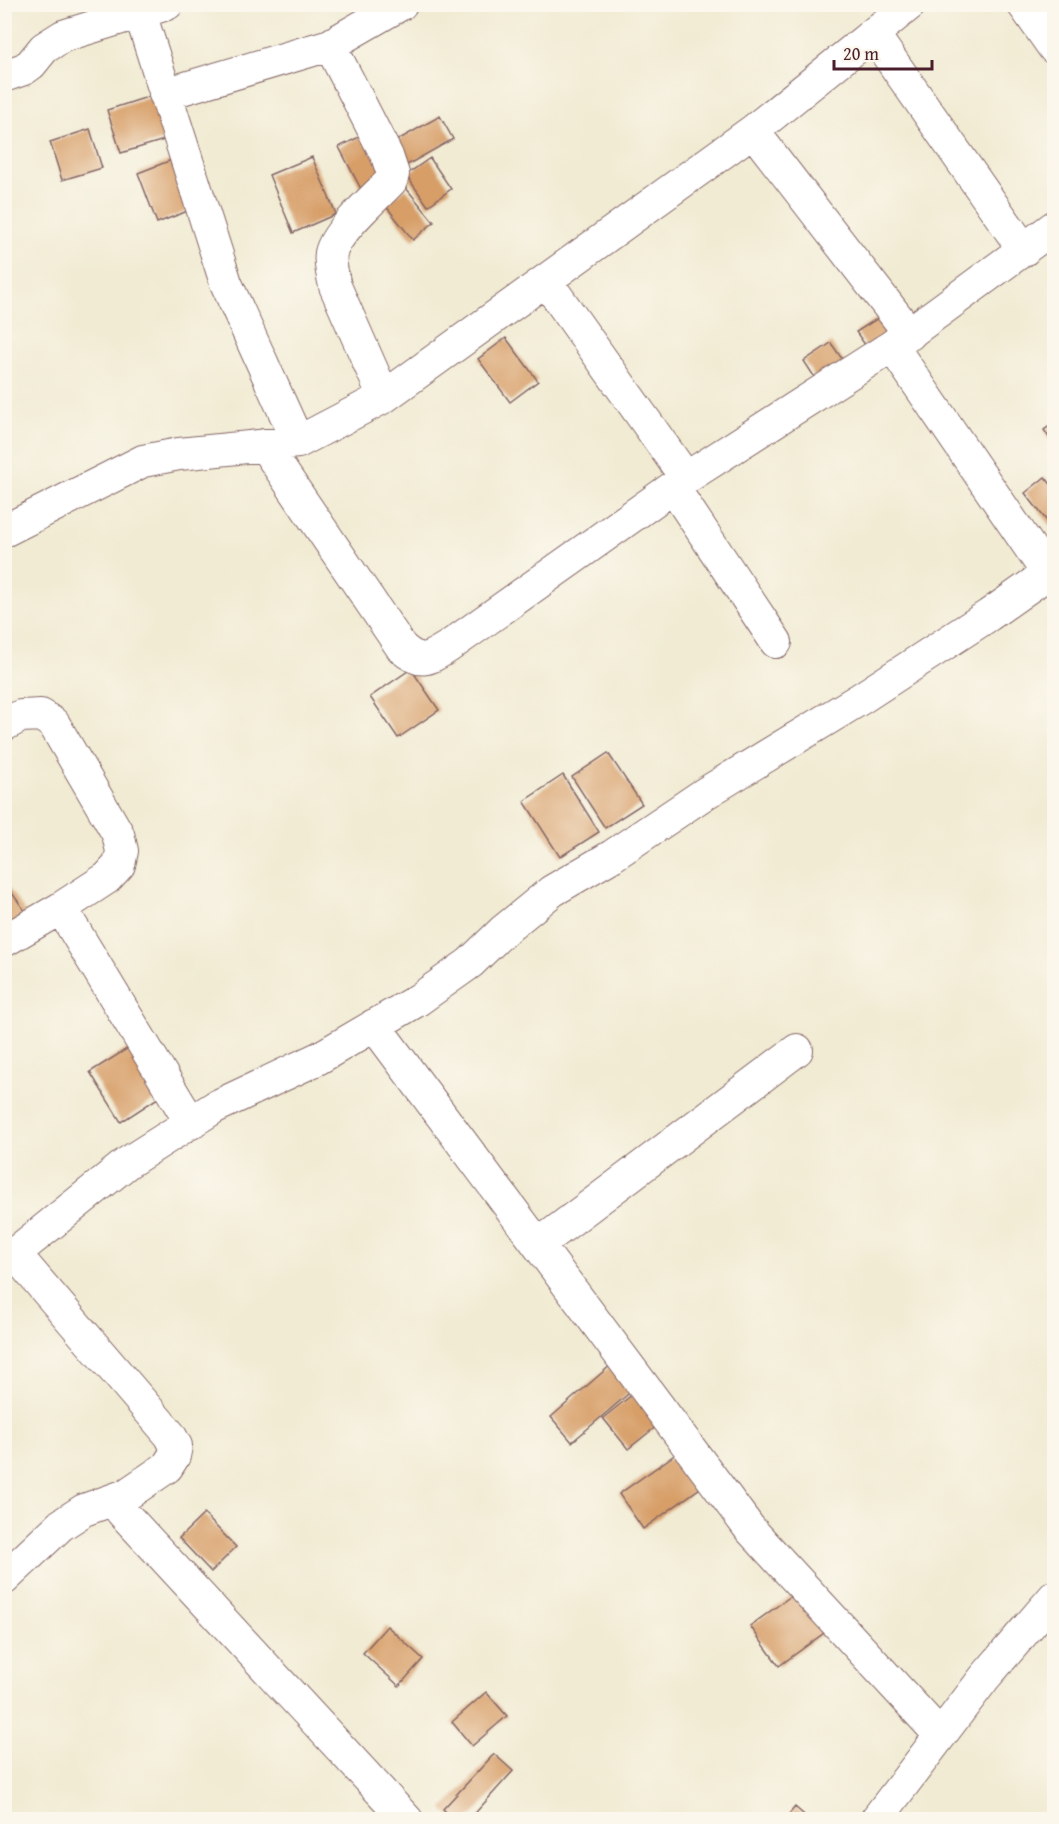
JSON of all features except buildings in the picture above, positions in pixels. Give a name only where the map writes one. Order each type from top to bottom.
[{"type":"street","points":[[165,94],[330,45],[401,4]]},
{"type":"street","points":[[4,531],[143,461],[179,454],[298,442],[384,397],[753,131],[910,4]]},
{"type":"street","points":[[1023,4],[1054,48]]},
{"type":"street","points":[[4,76],[24,69],[44,48],[63,36],[153,9],[165,94],[226,283],[298,442]]},
{"type":"street","points":[[264,445],[402,648],[412,657],[423,660],[448,646],[679,483],[901,340],[1043,243],[873,34]]},
{"type":"street","points":[[330,45],[387,156],[393,174],[391,181],[340,234],[331,253],[331,269],[335,286],[384,397]]},
{"type":"street","points":[[4,1579],[61,1525],[84,1510],[126,1495],[167,1467],[174,1456],[176,1446],[170,1435],[10,1258],[127,1163],[215,1107],[318,1058],[418,1000],[470,963],[503,931],[552,891],[612,856],[704,794],[860,699],[989,615],[1051,571],[901,340],[753,131]]},
{"type":"street","points":[[546,281],[679,483],[776,642]]},
{"type":"street","points":[[4,725],[21,716],[41,715],[54,724],[118,834],[122,851],[119,865],[107,878],[61,908],[4,940]]},
{"type":"street","points":[[61,908],[190,1123]]},
{"type":"street","points":[[374,1025],[750,1529],[940,1735]]},
{"type":"street","points":[[538,1245],[797,1050]]},
{"type":"street","points":[[126,1495],[120,1504],[122,1512],[397,1816]]},
{"type":"street","points":[[876,1820],[985,1677],[1054,1597]]}]
